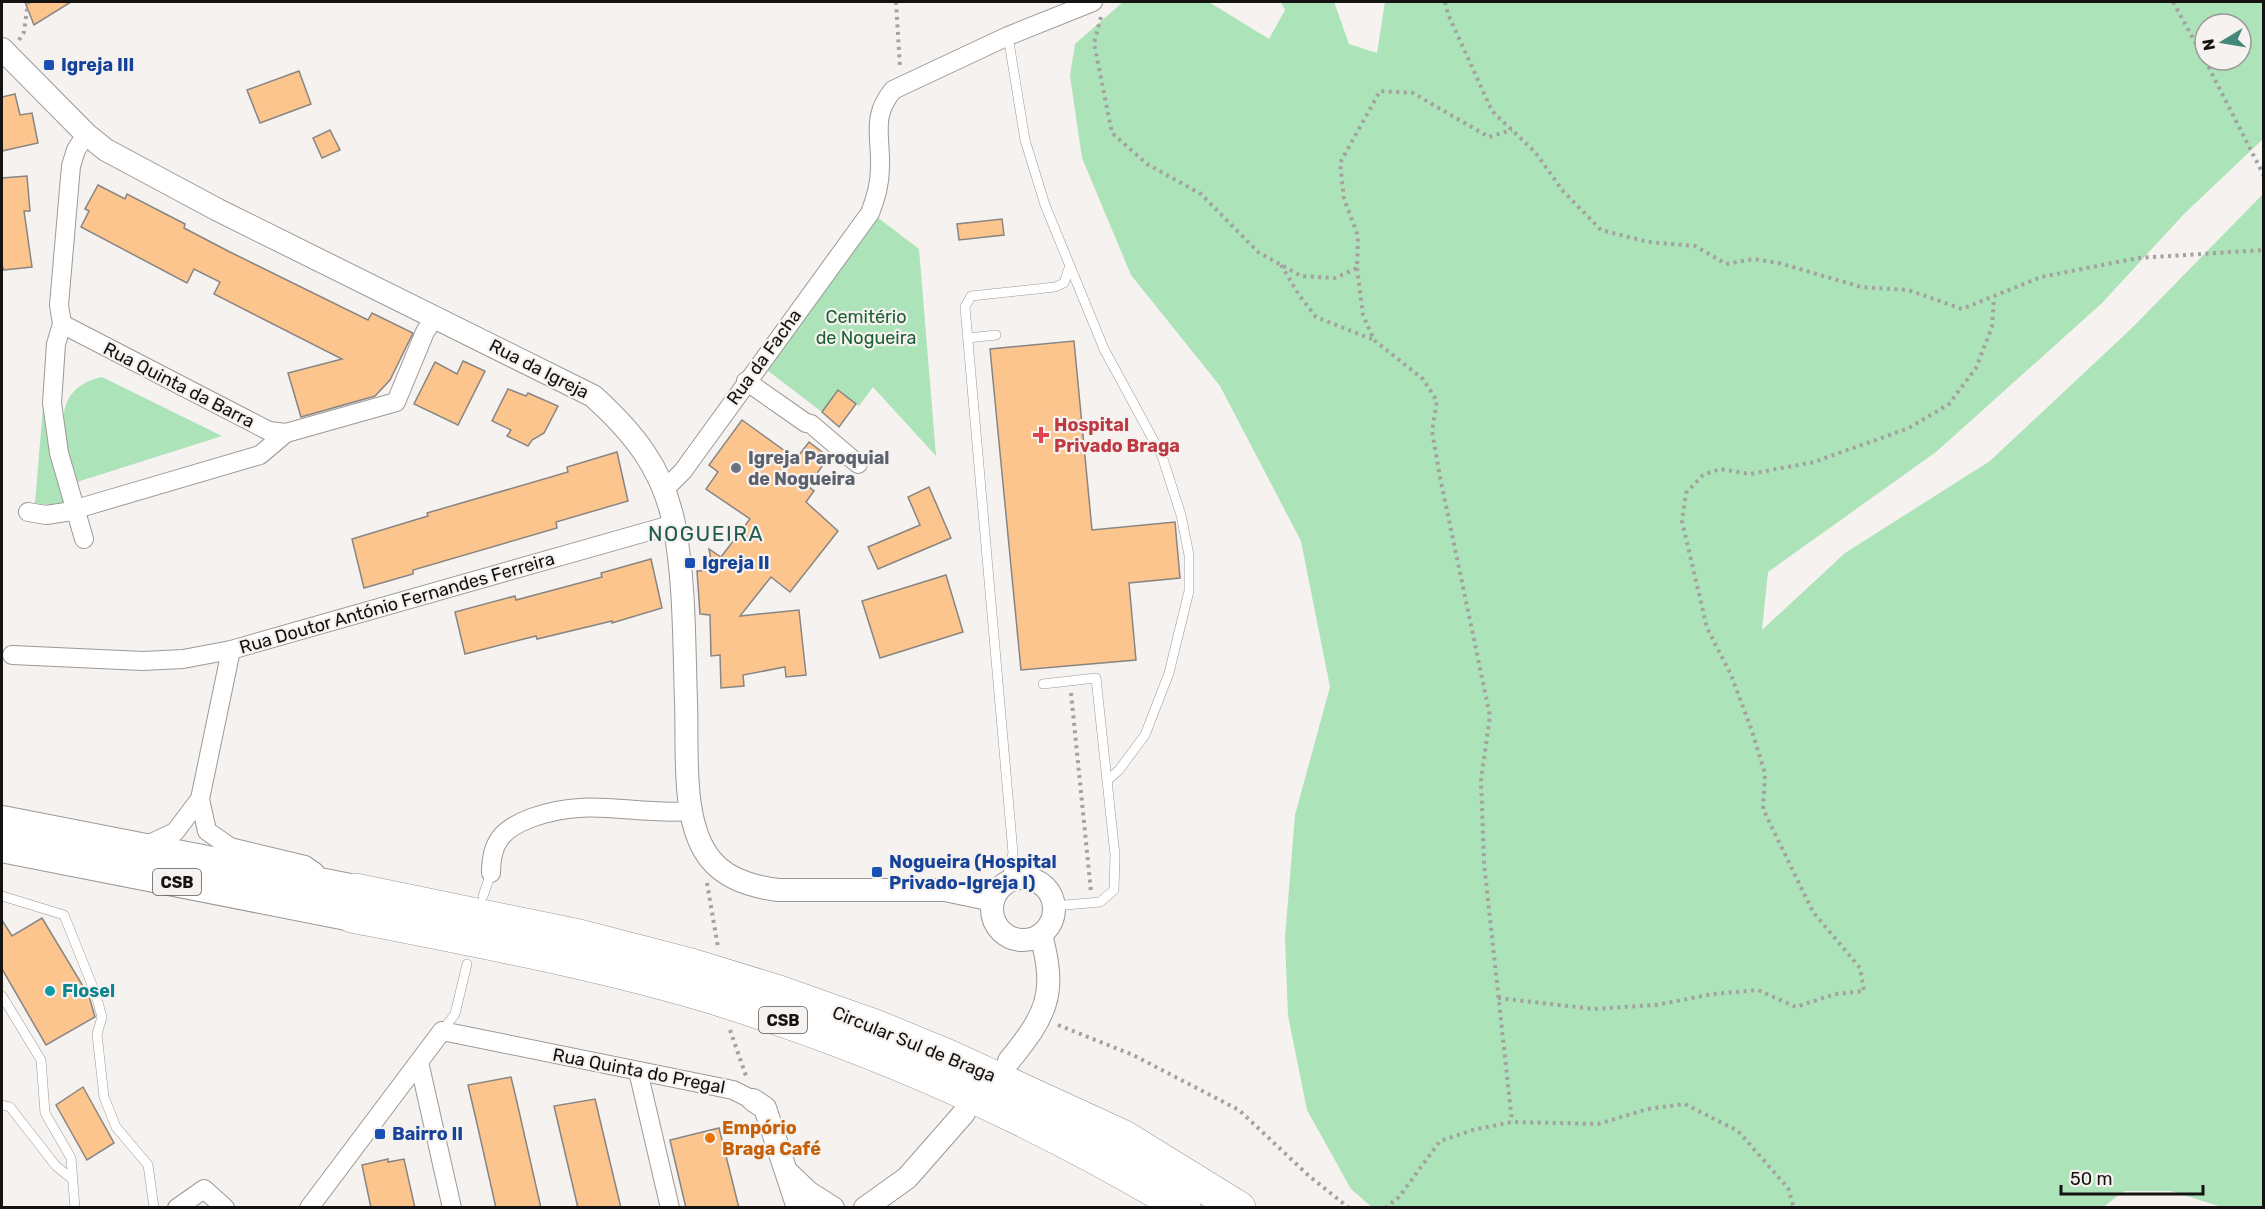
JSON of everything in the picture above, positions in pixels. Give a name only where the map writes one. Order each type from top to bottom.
[{"type":"highway","name":"CSB","points":[[2,821],[140,848],[349,898]]},
{"type":"highway","name":"CSB","points":[[2,847],[349,898]]},
{"type":"highway","name":"Circular Sul de Braga","points":[[349,898],[700,994],[816,1032],[943,1082],[1009,1112],[1100,1159],[1184,1208]]},
{"type":"highway","name":"Circular Sul de Braga","points":[[349,898],[579,936],[691,965],[779,992],[875,1026],[958,1061],[1124,1137],[1239,1208]]},
{"type":"street","name":"Rua da Facha","points":[[664,490],[683,471],[746,381],[870,213],[879,190],[878,123],[881,104],[898,87],[1008,36],[1098,5]]},
{"type":"street","name":"Rua da Igreja","points":[[9,46],[86,134],[106,150],[151,175],[593,396],[620,421],[647,453],[664,490],[674,524],[684,657],[691,811],[700,841],[712,861],[729,874],[754,886],[778,890],[999,891]]},
{"type":"street","points":[[84,539],[59,453],[52,403],[56,344],[62,324],[59,305],[71,166],[76,150],[86,134]]},
{"type":"street","points":[[28,512],[46,515],[75,509],[260,455],[286,433],[396,402],[425,332],[435,317]]},
{"type":"street","name":"Rua Quinta da Barra","points":[[62,324],[269,431],[286,433]]},
{"type":"street","points":[[746,381],[806,423],[811,424],[858,464]]},
{"type":"street","name":"Rua Doutor António Fernandes Ferreira","points":[[349,898],[305,866],[230,848],[217,841],[207,831],[200,799],[231,650],[674,524]]},
{"type":"street","points":[[12,655],[143,661],[183,659],[231,650]]},
{"type":"street","name":"Rua Doutor António Fernandes Ferreira","points":[[140,848],[175,832],[200,799]]},
{"type":"street","points":[[490,873],[491,855],[496,841],[519,823],[555,809],[596,806],[691,811]]},
{"type":"street","points":[[1016,878],[1037,881],[1052,896],[1054,906],[1049,927],[1041,935],[1023,941],[1005,935],[993,920],[999,891],[1016,878]]},
{"type":"street","points":[[1009,1060],[1027,1039],[1047,1001],[1050,968],[1041,935]]},
{"type":"street","points":[[309,1208],[442,1031]]},
{"type":"street","name":"Rua Quinta do Pregal","points":[[442,1031],[733,1090],[753,1100]]},
{"type":"street","points":[[419,1062],[452,1208]]},
{"type":"street","points":[[638,1071],[670,1208]]},
{"type":"street","points":[[753,1100],[765,1108],[798,1208]]},
{"type":"street","points":[[865,1208],[907,1178],[964,1113]]},
{"type":"street","points":[[786,1172],[808,1192],[833,1208]]},
{"type":"street","points":[[894,1208],[907,1178]]},
{"type":"street","points":[[177,1208],[204,1189],[225,1208]]},
{"type":"lane","points":[[1008,36],[1030,161],[1069,268],[1104,349],[1162,456],[1181,515],[1189,555],[1189,591],[1169,673],[1144,735],[1119,770],[1108,780]]},
{"type":"lane","points":[[999,891],[1013,853],[965,307],[970,296],[1055,287],[1064,283],[1069,268]]},
{"type":"lane","points":[[968,338],[996,335]]},
{"type":"lane","points":[[1043,684],[1096,678],[1115,855],[1114,890],[1100,902],[1054,906]]},
{"type":"lane","points":[[483,896],[490,873]]},
{"type":"lane","points":[[2,896],[64,915],[96,995],[102,1017],[97,1034],[104,1097],[117,1127],[148,1165],[154,1208]]},
{"type":"lane","points":[[442,1031],[455,1014],[467,964]]},
{"type":"lane","points":[[2,996],[41,1060],[45,1113],[71,1158],[75,1208]]},
{"type":"lane","points":[[2,1105],[10,1107],[56,1166],[71,1178]]},
{"type":"path","points":[[9,46],[24,32],[28,2]]},
{"type":"path","points":[[896,2],[900,59],[898,87]]},
{"type":"path","points":[[1445,2],[1448,14],[1492,111],[1535,152],[1563,191],[1601,230],[1648,242],[1695,246],[1726,264],[1754,259],[1779,263],[1861,287],[1908,290],[1962,309],[1994,298],[2041,277],[2138,258],[2264,250]]},
{"type":"path","points":[[2173,2],[2193,38]]},
{"type":"path","points":[[1098,5],[1094,43],[1112,133],[1147,164],[1201,194],[1258,252],[1281,265],[1301,276],[1335,278],[1357,268]]},
{"type":"path","points":[[2211,72],[2257,167],[2264,176]]},
{"type":"path","points":[[1374,340],[1363,315],[1357,268],[1358,236],[1344,199],[1340,163],[1380,90],[1413,93],[1489,137],[1512,130]]},
{"type":"path","points":[[1281,265],[1299,295],[1316,317],[1374,340],[1423,379],[1437,401],[1432,431],[1490,716],[1481,780],[1484,862],[1512,1122]]},
{"type":"path","points":[[1498,998],[1594,1010],[1656,1005],[1713,994],[1758,990],[1796,1007],[1835,994],[1864,991],[1860,968],[1813,912],[1763,809],[1765,774],[1752,731],[1731,675],[1707,628],[1682,520],[1686,493],[1703,475],[1720,469],[1750,474],[1814,462],[1909,428],[1949,404],[1976,368],[1992,327],[1994,298]]},
{"type":"path","points":[[1070,682],[1092,903]]},
{"type":"path","points":[[712,861],[707,880],[718,948]]},
{"type":"path","points":[[1039,1017],[1133,1055],[1239,1110],[1308,1175],[1348,1208]]},
{"type":"path","points":[[730,1030],[753,1100]]},
{"type":"path","points":[[1385,1208],[1399,1197],[1440,1141],[1473,1130],[1512,1122],[1598,1124],[1648,1109],[1685,1104],[1738,1131],[1788,1188],[1794,1208]]},
{"type":"green space","points":[[1123,2],[1209,2],[1269,39],[1285,10],[1281,2],[1334,2],[1349,44],[1377,53],[1385,2],[2263,2],[2263,139],[2184,214],[2102,303],[1936,452],[1768,572],[1762,630],[1845,553],[1990,461],[2133,327],[2263,194],[2263,1207],[2222,1207],[2171,1191],[2124,1191],[2102,1208],[1373,1208],[1351,1189],[1307,1110],[1288,1016],[1285,938],[1295,815],[1330,687],[1301,541],[1220,386],[1131,275],[1082,158],[1070,76],[1075,44]]},
{"type":"green space","name":"Cemitério de Nogueira","points":[[877,217],[919,249],[936,456],[873,387],[859,406],[838,390],[822,412],[763,367]]},
{"type":"green space","points":[[102,377],[222,436],[77,482],[65,434],[66,405],[72,393],[84,384]]},
{"type":"green space","points":[[43,407],[49,449],[64,500],[59,506],[35,503]]},
{"type":"building","points":[[25,2],[71,2],[34,25]]},
{"type":"building","points":[[299,71],[311,104],[260,123],[247,90]]},
{"type":"building","points":[[15,94],[20,115],[32,113],[38,143],[2,151],[2,97]]},
{"type":"building","points":[[330,130],[340,150],[322,158],[313,138]]},
{"type":"building","points":[[27,176],[30,211],[24,211],[32,267],[4,270],[2,266],[2,178]]},
{"type":"building","points":[[98,185],[125,199],[127,194],[185,224],[184,228],[368,320],[372,313],[413,333],[390,380],[375,396],[301,417],[288,373],[342,359],[214,294],[220,282],[194,269],[187,283],[81,227],[89,211],[85,209]]},
{"type":"building","points":[[1002,219],[1004,235],[959,240],[957,224]]},
{"type":"building","name":"Hospital Privado Braga","points":[[1074,341],[1092,530],[1175,522],[1180,578],[1129,583],[1136,660],[1021,670],[990,349]]},
{"type":"building","points":[[463,361],[485,371],[458,425],[414,404],[435,362],[457,374]]},
{"type":"building","points":[[508,389],[526,396],[528,393],[558,406],[544,433],[532,440],[528,446],[507,436],[511,430],[492,421]]},
{"type":"building","points":[[838,390],[856,404],[839,427],[822,412]]},
{"type":"building","points":[[742,420],[796,459],[809,442],[822,452],[817,459],[825,462],[808,486],[814,491],[806,502],[838,531],[790,592],[771,577],[740,616],[799,610],[806,675],[786,677],[785,667],[743,675],[744,686],[721,688],[720,655],[711,656],[710,615],[700,614],[697,571],[713,570],[709,549],[721,557],[750,519],[706,489],[718,472],[709,465]]},
{"type":"building","points":[[617,452],[628,501],[556,522],[557,528],[413,570],[413,574],[364,588],[352,539],[428,516],[427,513],[568,472],[567,467]]},
{"type":"building","points":[[929,487],[951,538],[878,569],[868,547],[920,525],[908,497]]},
{"type":"building","points":[[651,559],[662,608],[612,623],[612,621],[537,639],[536,636],[465,654],[455,612],[515,596],[516,600],[602,577],[601,573]]},
{"type":"building","points":[[946,575],[963,632],[880,658],[862,601]]},
{"type":"building","name":"Flosel","points":[[42,918],[89,996],[95,1017],[46,1045],[2,969],[2,920],[12,936]]},
{"type":"building","points":[[511,1077],[541,1208],[496,1208],[468,1085]]},
{"type":"building","points":[[83,1087],[114,1143],[87,1160],[56,1105]]},
{"type":"building","points":[[595,1099],[621,1208],[578,1208],[554,1106]]},
{"type":"building","points":[[719,1128],[739,1208],[686,1208],[670,1140]]},
{"type":"building","points":[[388,1159],[388,1162],[404,1159],[415,1208],[371,1208],[362,1165]]},
{"type":"place","name":"Igreja III","points":[[49,65]]},
{"type":"place","name":"Hospital Privado Braga","points":[[1041,435]]},
{"type":"place","name":"Igreja Paroquial de Nogueira","points":[[736,468]]},
{"type":"place","name":"Igreja II","points":[[690,563]]},
{"type":"place","name":"Nogueira (Hospital Privado-Igreja I)","points":[[877,872]]},
{"type":"place","name":"Flosel","points":[[50,991]]},
{"type":"place","name":"Bairro II","points":[[380,1134]]},
{"type":"place","name":"Empório Braga Café","points":[[710,1138]]},
{"type":"district","name":"NOGUEIRA","points":[[706,534]]}]
